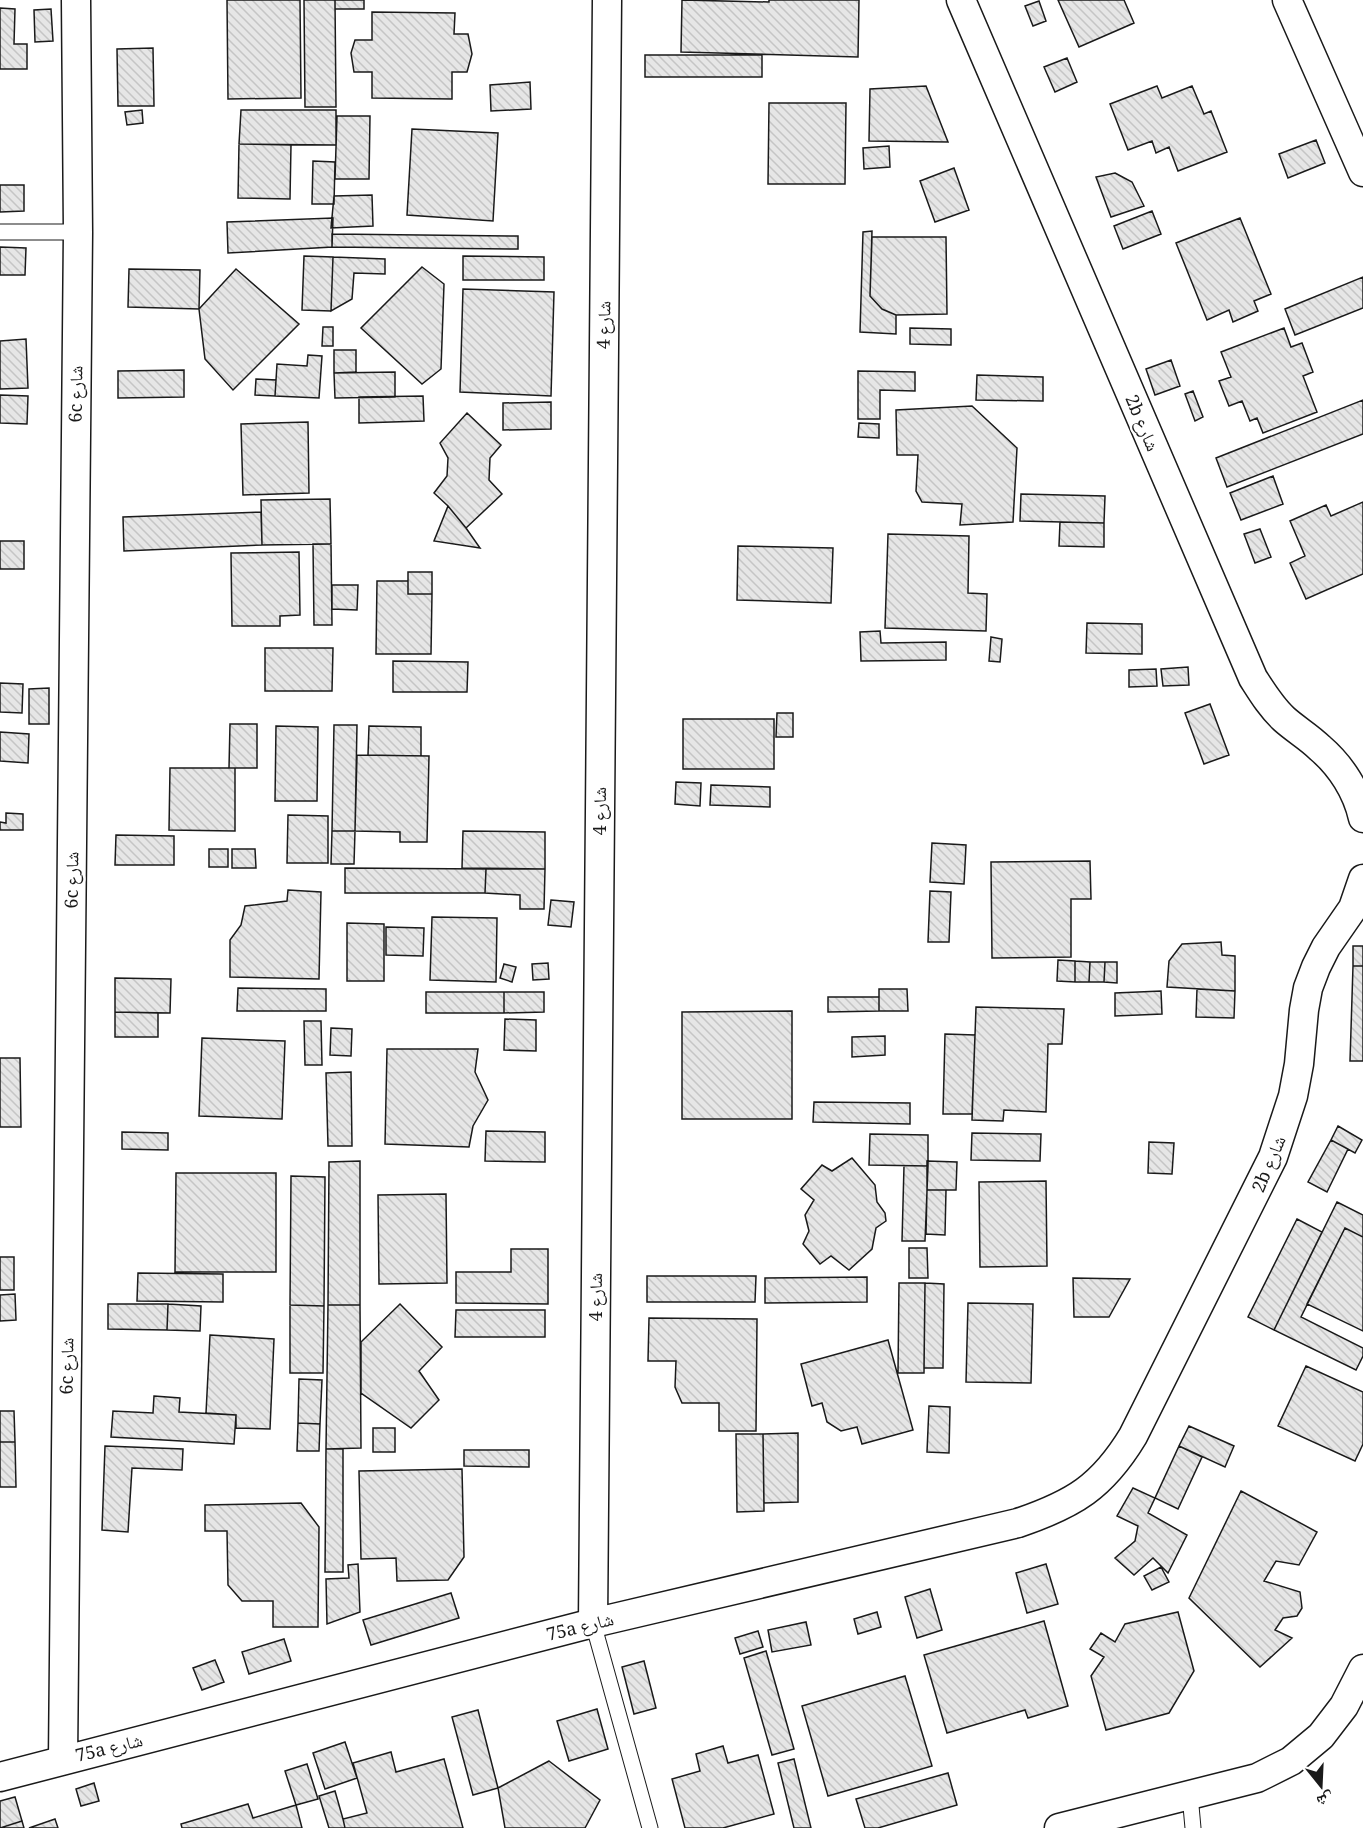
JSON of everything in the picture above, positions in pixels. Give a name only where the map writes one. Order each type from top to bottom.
[{"type":"street","name":"6c شارع","points":[[63,1760],[78,232],[76,0]]},
{"type":"street","name":"شارع 4","points":[[593,1623],[607,0]]},
{"type":"street","name":"2b شارع","points":[[961,0],[1253,678],[1282,717],[1338,765],[1352,786],[1363,818]]},
{"type":"street","points":[[1287,0],[1363,172]]},
{"type":"street","name":"2b شارع","points":[[1133,1436],[1274,1157],[1293,1096],[1308,988],[1326,947],[1353,908],[1363,879]]},
{"type":"street","name":"75a شارع","points":[[0,1777],[593,1623],[1018,1523],[1065,1505],[1085,1492],[1104,1476],[1120,1457],[1133,1436]]},
{"type":"street","points":[[1059,1828],[1257,1778],[1291,1761],[1321,1736],[1339,1714],[1363,1669]]},
{"type":"lane","points":[[0,232],[78,232]]},
{"type":"lane","points":[[593,1623],[650,1828]]},
{"type":"lane","points":[[1190,1795],[1193,1828]]},
{"type":"building","points":[[227,0],[300,0],[301,98],[228,99]]},
{"type":"building","points":[[304,0],[335,0],[336,107],[305,107]]},
{"type":"building","points":[[335,0],[364,0],[364,9],[335,9]]},
{"type":"building","points":[[682,0],[769,2],[769,0],[859,0],[858,57],[681,52]]},
{"type":"building","points":[[1058,0],[1124,0],[1134,23],[1079,47]]},
{"type":"building","points":[[1039,1],[1046,21],[1033,26],[1025,6]]},
{"type":"building","points":[[0,8],[15,9],[14,44],[27,44],[27,69],[0,69]]},
{"type":"building","points":[[51,9],[53,41],[35,42],[34,10]]},
{"type":"building","points":[[372,12],[455,13],[454,34],[468,34],[472,54],[467,72],[452,72],[452,99],[372,98],[372,72],[354,72],[351,53],[355,40],[372,40]]},
{"type":"building","points":[[153,48],[154,106],[118,106],[117,49]]},
{"type":"building","points":[[645,55],[762,55],[762,77],[645,77]]},
{"type":"building","points":[[1067,58],[1077,82],[1055,92],[1044,67]]},
{"type":"building","points":[[530,82],[531,109],[491,111],[490,85]]},
{"type":"building","points":[[926,86],[948,142],[869,141],[870,89]]},
{"type":"building","points":[[1157,86],[1162,98],[1192,86],[1204,114],[1211,111],[1227,152],[1178,171],[1169,147],[1156,153],[1152,141],[1128,150],[1110,104]]},
{"type":"building","points":[[769,103],[846,103],[845,184],[768,184]]},
{"type":"building","points":[[142,110],[143,123],[127,125],[125,112]]},
{"type":"building","points":[[241,110],[336,110],[336,145],[239,144]]},
{"type":"building","points":[[337,116],[370,116],[369,179],[335,179]]},
{"type":"building","points":[[412,129],[498,133],[493,221],[407,215]]},
{"type":"building","points":[[1316,140],[1325,163],[1288,178],[1279,154]]},
{"type":"building","points":[[239,144],[291,145],[290,199],[238,198]]},
{"type":"building","points":[[889,146],[890,167],[864,169],[863,148]]},
{"type":"building","points":[[313,161],[335,162],[334,204],[312,204]]},
{"type":"building","points":[[954,168],[969,210],[935,222],[920,181]]},
{"type":"building","points":[[1115,173],[1132,182],[1144,206],[1111,217],[1096,177]]},
{"type":"building","points":[[0,185],[24,185],[24,211],[0,212]]},
{"type":"building","points":[[372,195],[373,226],[331,228],[334,196]]},
{"type":"building","points":[[1152,211],[1161,234],[1123,249],[1114,226]]},
{"type":"building","points":[[333,218],[332,247],[228,253],[227,222]]},
{"type":"building","points":[[1240,218],[1271,294],[1254,301],[1258,311],[1233,322],[1229,310],[1207,320],[1176,243]]},
{"type":"building","points":[[872,231],[870,296],[882,309],[896,315],[896,334],[860,332],[863,232]]},
{"type":"building","points":[[332,234],[518,236],[518,249],[332,247]]},
{"type":"building","points":[[872,237],[946,237],[947,314],[896,315],[882,309],[870,296]]},
{"type":"building","points":[[0,247],[26,248],[25,275],[0,275]]},
{"type":"building","points":[[304,256],[333,257],[331,311],[302,310]]},
{"type":"building","points":[[463,256],[544,257],[544,280],[463,280]]},
{"type":"building","points":[[333,257],[385,259],[385,274],[354,273],[352,299],[331,311]]},
{"type":"building","points":[[422,267],[444,284],[441,369],[422,384],[361,328]]},
{"type":"building","points":[[129,269],[200,270],[199,309],[128,307]]},
{"type":"building","points":[[236,269],[299,324],[233,390],[205,359],[199,309]]},
{"type":"building","points":[[1363,277],[1363,308],[1295,335],[1285,309]]},
{"type":"building","points":[[463,289],[554,292],[551,396],[460,392]]},
{"type":"building","points":[[323,327],[333,327],[333,346],[322,346]]},
{"type":"building","points":[[910,328],[951,329],[951,345],[910,344]]},
{"type":"building","points":[[1284,328],[1291,347],[1302,343],[1313,372],[1303,376],[1317,412],[1263,433],[1257,418],[1250,421],[1242,401],[1229,406],[1219,381],[1231,377],[1221,352]]},
{"type":"building","points":[[26,339],[28,388],[0,389],[0,341]]},
{"type":"building","points":[[334,350],[356,350],[356,372],[334,373]]},
{"type":"building","points":[[308,355],[322,356],[319,398],[275,396],[277,364],[307,366]]},
{"type":"building","points":[[1171,360],[1180,386],[1155,395],[1146,369]]},
{"type":"building","points":[[184,370],[184,397],[118,398],[118,371]]},
{"type":"building","points":[[858,371],[915,372],[915,391],[880,390],[880,419],[858,419]]},
{"type":"building","points":[[395,372],[395,397],[335,398],[334,373]]},
{"type":"building","points":[[977,375],[1043,377],[1043,401],[976,400]]},
{"type":"building","points":[[256,379],[276,380],[275,396],[255,395]]},
{"type":"building","points":[[1193,391],[1203,417],[1195,421],[1185,394]]},
{"type":"building","points":[[0,395],[28,396],[27,424],[0,423]]},
{"type":"building","points":[[423,396],[424,421],[359,423],[359,397]]},
{"type":"building","points":[[1363,400],[1363,434],[1227,487],[1216,458]]},
{"type":"building","points":[[551,402],[551,429],[503,430],[503,403]]},
{"type":"building","points":[[972,406],[1017,448],[1013,522],[960,525],[962,504],[922,502],[916,491],[918,455],[897,455],[896,410]]},
{"type":"building","points":[[467,413],[501,445],[490,458],[489,480],[502,494],[466,528],[434,493],[447,476],[448,458],[440,443]]},
{"type":"building","points":[[308,422],[309,493],[243,495],[241,424]]},
{"type":"building","points":[[859,423],[879,424],[879,438],[858,437]]},
{"type":"building","points":[[1273,476],[1283,504],[1241,520],[1230,493]]},
{"type":"building","points":[[1021,494],[1105,496],[1104,523],[1020,521]]},
{"type":"building","points":[[330,499],[331,544],[262,545],[261,500]]},
{"type":"building","points":[[1363,502],[1363,574],[1306,599],[1290,563],[1305,556],[1290,521],[1326,505],[1331,516]]},
{"type":"building","points":[[448,506],[466,528],[480,548],[434,541]]},
{"type":"building","points":[[261,512],[262,545],[124,551],[123,517]]},
{"type":"building","points":[[1060,522],[1104,523],[1104,547],[1059,546]]},
{"type":"building","points":[[1260,529],[1271,557],[1255,563],[1244,534]]},
{"type":"building","points":[[888,534],[969,536],[968,593],[987,594],[986,631],[885,628]]},
{"type":"building","points":[[0,541],[24,541],[24,569],[0,569]]},
{"type":"building","points":[[313,544],[331,544],[332,625],[314,625]]},
{"type":"building","points":[[738,546],[833,548],[831,603],[737,600]]},
{"type":"building","points":[[299,552],[300,615],[280,616],[280,626],[232,626],[231,553]]},
{"type":"building","points":[[408,572],[432,572],[432,594],[408,594]]},
{"type":"building","points":[[377,581],[408,581],[408,594],[432,594],[431,654],[376,654]]},
{"type":"building","points":[[332,585],[358,585],[357,610],[332,609]]},
{"type":"building","points":[[1087,623],[1142,624],[1142,654],[1086,653]]},
{"type":"building","points":[[880,631],[881,643],[946,642],[946,660],[861,661],[860,632]]},
{"type":"building","points":[[991,637],[1002,639],[1000,662],[989,661]]},
{"type":"building","points":[[265,648],[333,648],[332,691],[265,691]]},
{"type":"building","points":[[393,661],[468,662],[467,692],[393,692]]},
{"type":"building","points":[[1188,667],[1189,685],[1163,686],[1161,669]]},
{"type":"building","points":[[1156,669],[1157,686],[1129,687],[1129,670]]},
{"type":"building","points":[[0,683],[23,684],[22,713],[0,712]]},
{"type":"building","points":[[49,688],[49,724],[29,724],[29,689]]},
{"type":"building","points":[[1210,704],[1229,755],[1204,764],[1185,713]]},
{"type":"building","points":[[777,713],[793,713],[793,737],[776,737]]},
{"type":"building","points":[[683,719],[774,719],[774,769],[683,769]]},
{"type":"building","points":[[230,724],[257,724],[257,768],[229,768]]},
{"type":"building","points":[[334,725],[357,725],[355,831],[332,831]]},
{"type":"building","points":[[276,726],[318,727],[317,801],[275,801]]},
{"type":"building","points":[[369,726],[421,727],[421,756],[368,755]]},
{"type":"building","points":[[0,732],[29,734],[28,763],[0,761]]},
{"type":"building","points":[[357,755],[429,756],[427,842],[400,842],[400,832],[355,831]]},
{"type":"building","points":[[170,768],[235,768],[235,831],[169,830]]},
{"type":"building","points":[[676,782],[701,783],[700,806],[675,804]]},
{"type":"building","points":[[711,785],[770,787],[770,807],[710,805]]},
{"type":"building","points":[[6,813],[23,814],[23,830],[0,830],[0,822],[6,823]]},
{"type":"building","points":[[288,815],[328,816],[328,863],[287,863]]},
{"type":"building","points":[[332,831],[355,831],[354,864],[331,864]]},
{"type":"building","points":[[463,831],[545,832],[545,869],[462,868]]},
{"type":"building","points":[[116,835],[174,836],[174,865],[115,865]]},
{"type":"building","points":[[932,843],[966,845],[964,884],[930,882]]},
{"type":"building","points":[[209,849],[228,849],[228,867],[209,867]]},
{"type":"building","points":[[232,849],[255,849],[256,868],[232,868]]},
{"type":"building","points":[[1090,861],[1091,899],[1071,899],[1071,957],[992,958],[991,862]]},
{"type":"building","points":[[345,868],[486,869],[485,893],[345,893]]},
{"type":"building","points":[[486,869],[545,869],[544,909],[520,909],[520,895],[485,893]]},
{"type":"building","points":[[288,890],[321,892],[319,979],[230,977],[230,940],[241,925],[245,906],[287,901]]},
{"type":"building","points":[[930,891],[951,892],[949,942],[928,942]]},
{"type":"building","points":[[551,900],[574,902],[571,927],[548,925]]},
{"type":"building","points":[[432,917],[497,918],[496,982],[430,980]]},
{"type":"building","points":[[347,923],[384,924],[384,981],[347,981]]},
{"type":"building","points":[[386,927],[424,928],[423,956],[386,955]]},
{"type":"building","points":[[1221,942],[1222,955],[1235,956],[1235,991],[1167,987],[1169,961],[1182,944]]},
{"type":"building","points":[[1353,946],[1363,946],[1363,966],[1353,966]]},
{"type":"building","points":[[1058,960],[1075,961],[1075,982],[1057,981]]},
{"type":"building","points":[[1075,961],[1090,962],[1089,982],[1075,982]]},
{"type":"building","points":[[1090,962],[1105,962],[1104,982],[1089,982]]},
{"type":"building","points":[[1105,962],[1117,962],[1117,983],[1104,982]]},
{"type":"building","points":[[548,963],[549,979],[533,980],[532,964]]},
{"type":"building","points":[[504,964],[516,967],[512,982],[500,978]]},
{"type":"building","points":[[1353,966],[1363,966],[1363,1061],[1350,1061]]},
{"type":"building","points":[[115,978],[171,979],[170,1013],[115,1012]]},
{"type":"building","points":[[238,988],[326,989],[326,1011],[237,1011]]},
{"type":"building","points":[[879,989],[907,989],[908,1011],[879,1011]]},
{"type":"building","points":[[1197,989],[1235,991],[1234,1018],[1196,1017]]},
{"type":"building","points":[[1161,991],[1162,1014],[1115,1016],[1115,993]]},
{"type":"building","points":[[426,992],[504,992],[504,1013],[426,1013]]},
{"type":"building","points":[[504,992],[544,992],[544,1012],[504,1013]]},
{"type":"building","points":[[828,997],[879,997],[879,1011],[828,1012]]},
{"type":"building","points":[[976,1007],[1064,1009],[1062,1044],[1048,1044],[1046,1112],[1004,1110],[1003,1121],[972,1120]]},
{"type":"building","points":[[792,1011],[792,1119],[682,1119],[682,1012]]},
{"type":"building","points":[[115,1012],[158,1013],[158,1037],[115,1037]]},
{"type":"building","points":[[505,1019],[536,1020],[536,1051],[504,1050]]},
{"type":"building","points":[[304,1021],[321,1021],[322,1065],[305,1065]]},
{"type":"building","points":[[331,1028],[352,1029],[351,1056],[330,1055]]},
{"type":"building","points":[[945,1034],[975,1035],[972,1114],[943,1114]]},
{"type":"building","points":[[885,1036],[885,1055],[852,1057],[852,1037]]},
{"type":"building","points":[[202,1038],[285,1041],[282,1119],[199,1116]]},
{"type":"building","points":[[387,1049],[478,1049],[475,1072],[488,1100],[473,1126],[469,1147],[385,1144]]},
{"type":"building","points":[[0,1058],[20,1058],[21,1127],[0,1127]]},
{"type":"building","points":[[351,1072],[352,1146],[328,1146],[326,1073]]},
{"type":"building","points":[[814,1102],[910,1103],[910,1124],[813,1122]]},
{"type":"building","points":[[1338,1126],[1362,1140],[1355,1153],[1331,1140]]},
{"type":"building","points":[[486,1131],[545,1132],[545,1162],[485,1161]]},
{"type":"building","points":[[122,1132],[168,1133],[168,1150],[122,1149]]},
{"type":"building","points":[[972,1133],[1041,1134],[1040,1161],[971,1160]]},
{"type":"building","points":[[870,1134],[928,1135],[928,1166],[869,1165]]},
{"type":"building","points":[[1331,1140],[1348,1149],[1327,1192],[1308,1182]]},
{"type":"building","points":[[1149,1142],[1174,1143],[1172,1174],[1148,1173]]},
{"type":"building","points":[[852,1158],[875,1185],[877,1202],[885,1213],[886,1221],[876,1228],[872,1249],[849,1270],[831,1256],[820,1264],[803,1244],[809,1231],[805,1215],[814,1200],[801,1189],[822,1165],[832,1171]]},
{"type":"building","points":[[360,1161],[360,1305],[328,1305],[329,1162]]},
{"type":"building","points":[[927,1161],[957,1162],[956,1190],[927,1190]]},
{"type":"building","points":[[904,1166],[928,1166],[925,1241],[902,1241]]},
{"type":"building","points":[[176,1173],[276,1173],[276,1272],[175,1272]]},
{"type":"building","points":[[291,1176],[325,1177],[324,1306],[290,1305]]},
{"type":"building","points":[[1046,1181],[1047,1266],[980,1267],[979,1182]]},
{"type":"building","points":[[927,1190],[946,1190],[945,1235],[926,1234]]},
{"type":"building","points":[[446,1194],[447,1283],[379,1284],[378,1195]]},
{"type":"building","points":[[1337,1202],[1363,1215],[1363,1237],[1345,1228],[1301,1317],[1363,1348],[1363,1356],[1356,1370],[1274,1330]]},
{"type":"building","points":[[1297,1219],[1322,1232],[1274,1330],[1248,1317]]},
{"type":"building","points":[[1345,1228],[1363,1237],[1363,1331],[1307,1304]]},
{"type":"building","points":[[909,1248],[927,1248],[928,1278],[909,1278]]},
{"type":"building","points":[[511,1249],[548,1249],[548,1304],[456,1303],[456,1272],[511,1272]]},
{"type":"building","points":[[0,1257],[14,1257],[14,1290],[0,1290]]},
{"type":"building","points":[[138,1273],[223,1274],[223,1302],[137,1301]]},
{"type":"building","points":[[647,1276],[756,1276],[755,1302],[647,1302]]},
{"type":"building","points":[[867,1277],[867,1302],[765,1303],[765,1278]]},
{"type":"building","points":[[1073,1278],[1130,1279],[1109,1317],[1074,1317]]},
{"type":"building","points":[[899,1283],[925,1283],[924,1373],[898,1373]]},
{"type":"building","points":[[925,1283],[944,1284],[943,1368],[924,1368]]},
{"type":"building","points":[[15,1294],[16,1320],[0,1321],[0,1295]]},
{"type":"building","points":[[968,1303],[1033,1304],[1031,1383],[966,1382]]},
{"type":"building","points":[[108,1304],[168,1304],[167,1330],[108,1329]]},
{"type":"building","points":[[168,1304],[201,1306],[200,1331],[167,1330]]},
{"type":"building","points":[[400,1304],[442,1347],[419,1371],[439,1400],[411,1428],[361,1393],[361,1342]]},
{"type":"building","points":[[290,1305],[324,1306],[323,1373],[290,1373]]},
{"type":"building","points":[[328,1305],[360,1305],[361,1448],[326,1449]]},
{"type":"building","points":[[456,1310],[545,1310],[545,1337],[455,1337]]},
{"type":"building","points":[[649,1318],[757,1319],[756,1431],[719,1431],[719,1403],[682,1403],[675,1387],[676,1361],[648,1361]]},
{"type":"building","points":[[210,1335],[274,1339],[270,1429],[236,1428],[236,1415],[206,1413]]},
{"type":"building","points":[[888,1340],[913,1430],[862,1444],[857,1427],[841,1431],[827,1422],[822,1403],[812,1406],[801,1364]]},
{"type":"building","points":[[1306,1366],[1363,1392],[1363,1444],[1355,1461],[1278,1426]]},
{"type":"building","points":[[299,1379],[322,1380],[320,1424],[298,1423]]},
{"type":"building","points":[[154,1396],[180,1398],[179,1412],[236,1415],[234,1444],[111,1437],[113,1411],[153,1413]]},
{"type":"building","points":[[929,1406],[950,1407],[949,1453],[927,1452]]},
{"type":"building","points":[[0,1411],[14,1411],[15,1442],[0,1442]]},
{"type":"building","points":[[298,1423],[320,1424],[319,1451],[297,1451]]},
{"type":"building","points":[[1189,1426],[1234,1446],[1225,1467],[1179,1446]]},
{"type":"building","points":[[373,1428],[395,1428],[395,1452],[373,1452]]},
{"type":"building","points":[[798,1433],[798,1502],[764,1503],[763,1434]]},
{"type":"building","points":[[736,1434],[763,1434],[764,1511],[737,1512]]},
{"type":"building","points":[[0,1442],[15,1442],[16,1487],[0,1487]]},
{"type":"building","points":[[105,1446],[183,1449],[182,1470],[132,1468],[128,1532],[102,1530]]},
{"type":"building","points":[[1179,1446],[1202,1457],[1178,1509],[1155,1498]]},
{"type":"building","points":[[326,1449],[343,1449],[343,1572],[325,1572]]},
{"type":"building","points":[[464,1450],[529,1450],[529,1467],[464,1466]]},
{"type":"building","points":[[462,1469],[464,1557],[448,1580],[397,1581],[396,1558],[361,1559],[359,1471]]},
{"type":"building","points":[[1133,1488],[1155,1498],[1148,1513],[1187,1535],[1168,1573],[1153,1558],[1134,1575],[1115,1558],[1135,1541],[1138,1526],[1117,1516]]},
{"type":"building","points":[[1241,1491],[1317,1532],[1299,1565],[1276,1561],[1264,1581],[1300,1592],[1302,1608],[1297,1616],[1283,1618],[1275,1630],[1292,1638],[1260,1667],[1189,1598]]},
{"type":"building","points":[[301,1503],[319,1527],[318,1627],[273,1627],[273,1601],[242,1601],[228,1585],[227,1531],[205,1531],[205,1505]]},
{"type":"building","points":[[358,1564],[360,1612],[327,1624],[326,1579],[349,1578],[348,1565]]},
{"type":"building","points":[[1046,1564],[1058,1604],[1027,1613],[1016,1573]]},
{"type":"building","points":[[1161,1567],[1169,1582],[1152,1590],[1144,1576]]},
{"type":"building","points":[[930,1589],[942,1630],[917,1638],[905,1597]]},
{"type":"building","points":[[451,1593],[459,1618],[371,1645],[363,1620]]},
{"type":"building","points":[[877,1612],[881,1627],[858,1634],[854,1619]]},
{"type":"building","points":[[1178,1612],[1194,1671],[1169,1713],[1106,1730],[1091,1676],[1104,1657],[1090,1649],[1101,1633],[1115,1642],[1125,1624]]},
{"type":"building","points":[[1044,1621],[1068,1706],[1028,1718],[1025,1710],[947,1733],[924,1655]]},
{"type":"building","points":[[806,1622],[811,1645],[772,1652],[768,1630]]},
{"type":"building","points":[[758,1631],[763,1647],[740,1654],[735,1638]]},
{"type":"building","points":[[284,1639],[291,1661],[249,1674],[242,1652]]},
{"type":"building","points":[[766,1651],[794,1749],[772,1755],[744,1658]]},
{"type":"building","points":[[215,1660],[224,1682],[202,1690],[193,1668]]},
{"type":"building","points":[[644,1661],[656,1708],[634,1714],[622,1667]]},
{"type":"building","points":[[905,1676],[932,1766],[828,1796],[802,1706]]},
{"type":"building","points":[[597,1709],[608,1749],[569,1761],[557,1721]]},
{"type":"building","points":[[478,1710],[498,1788],[473,1795],[452,1717]]},
{"type":"building","points":[[345,1742],[357,1778],[325,1789],[313,1753]]},
{"type":"building","points":[[723,1746],[728,1763],[758,1755],[774,1814],[723,1828],[685,1828],[672,1779],[700,1771],[696,1754]]},
{"type":"building","points":[[391,1752],[396,1772],[444,1759],[463,1828],[345,1828],[343,1819],[367,1813],[353,1763]]},
{"type":"building","points":[[794,1759],[811,1828],[794,1828],[778,1763]]},
{"type":"building","points":[[549,1761],[600,1800],[585,1828],[505,1828],[498,1788]]},
{"type":"building","points":[[307,1764],[318,1799],[296,1805],[285,1771]]},
{"type":"building","points":[[948,1773],[957,1805],[878,1828],[865,1828],[856,1799]]},
{"type":"building","points":[[94,1783],[99,1801],[81,1806],[76,1789]]},
{"type":"building","points":[[335,1791],[345,1828],[329,1828],[319,1796]]},
{"type":"building","points":[[15,1797],[22,1821],[0,1828],[0,1801]]},
{"type":"building","points":[[248,1804],[253,1818],[296,1805],[302,1828],[182,1828],[181,1824]]},
{"type":"building","points":[[55,1819],[58,1828],[29,1828]]},
{"type":"building","points":[[22,1821],[24,1828],[0,1828]]}]
